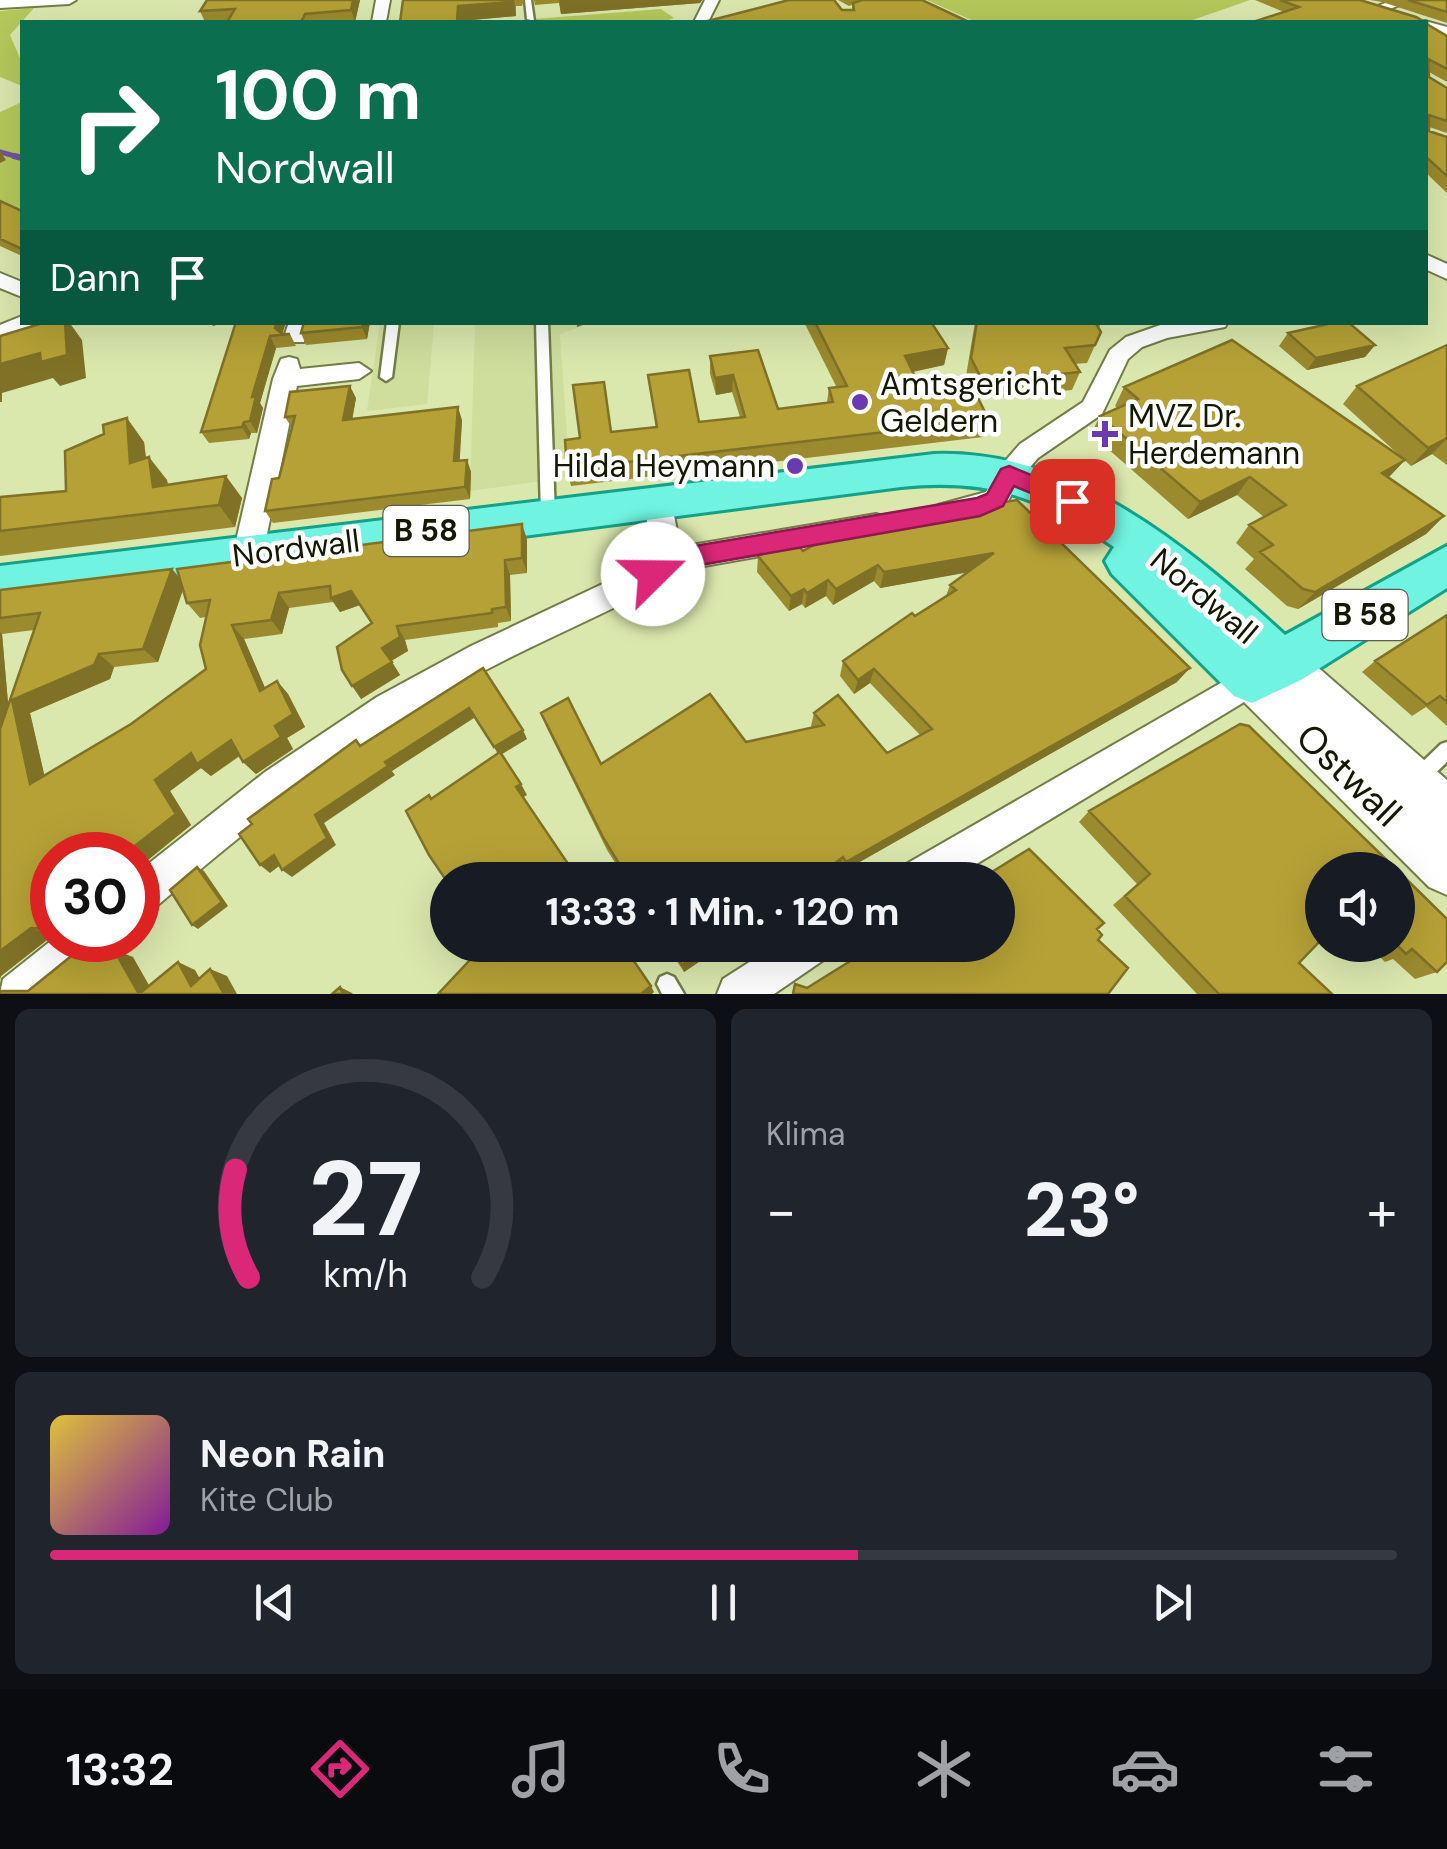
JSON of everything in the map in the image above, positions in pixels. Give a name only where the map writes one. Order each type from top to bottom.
[{"type":"main road","name":"Nordwall","points":[[0,585],[930,468],[1009,474],[1072,501],[1148,583],[1267,672]]},
{"type":"main road","name":"B 58","points":[[1267,672],[1447,565]]},
{"type":"main road","name":"Ostwall","points":[[1267,672],[1430,798]]},
{"type":"main road","name":"Ostwall","points":[[1267,672],[1447,869]]},
{"type":"street","points":[[0,4],[69,0]]},
{"type":"street","points":[[1350,20],[1406,0]]},
{"type":"street","points":[[1349,1],[1400,16]]},
{"type":"street","points":[[160,879],[299,770],[377,716],[492,650],[653,574],[665,561],[988,504],[1000,494],[1009,474],[1029,451],[1086,416],[1098,400],[1118,355],[1134,342],[1162,331],[1199,325]]},
{"type":"street","points":[[248,554],[287,372],[359,371]]},
{"type":"street","points":[[660,502],[665,561]]},
{"type":"street","points":[[945,862],[1267,672]]},
{"type":"street","points":[[18,994],[57,962]]},
{"type":"street","points":[[738,994],[786,962]]},
{"type":"lane","points":[[528,0],[530,18]]},
{"type":"lane","points":[[386,377],[394,325]]},
{"type":"lane","points":[[542,325],[548,516]]},
{"type":"lane","points":[[1430,798],[1447,750]]},
{"type":"shaded area","points":[[927,0],[1250,0],[1193,20],[972,20]]},
{"type":"shaded area","points":[[34,8],[10,35],[20,58],[20,85],[0,77],[0,11]]},
{"type":"shaded area","points":[[661,9],[674,18],[668,20],[534,19]]},
{"type":"shaded area","points":[[20,103],[20,211],[0,205],[0,112]]},
{"type":"shaded area","points":[[380,325],[434,325],[427,404],[367,411]]},
{"type":"shaded area","points":[[475,325],[585,325],[560,334],[570,477],[470,491]]},
{"type":"building","points":[[207,0],[353,0],[351,10],[305,14],[302,20],[228,20],[235,9],[200,11]]},
{"type":"building","points":[[403,0],[513,0],[458,6],[457,20],[400,20]]},
{"type":"building","points":[[789,0],[834,0],[842,10],[854,10],[853,3],[862,0],[922,0],[965,20],[712,20]]},
{"type":"building","points":[[1280,0],[1360,0],[1421,20],[1259,20],[1299,7]]},
{"type":"building","points":[[1408,0],[1447,0],[1447,12]]},
{"type":"building","points":[[1428,25],[1447,36],[1447,69],[1428,59]]},
{"type":"building","points":[[1428,59],[1429,77],[1447,88],[1447,121],[1429,115],[1429,131],[1447,137],[1447,176],[1428,159]]},
{"type":"building","points":[[0,201],[20,210],[20,248],[0,239]]},
{"type":"building","points":[[36,325],[65,325],[67,355],[41,362],[40,353],[0,364],[0,336]]},
{"type":"building","points":[[235,325],[276,325],[282,334],[290,334],[270,336],[252,397],[256,396],[250,421],[242,427],[201,432]]},
{"type":"building","points":[[303,325],[362,325],[362,327],[301,333]]},
{"type":"building","points":[[816,325],[933,325],[948,348],[905,356],[923,393],[973,388],[989,420],[567,469],[565,440],[580,438],[573,385],[604,382],[611,432],[657,427],[648,375],[689,370],[699,422],[745,417],[733,375],[715,378],[710,356],[758,350],[778,409],[833,402],[829,388],[847,386]]},
{"type":"building","points":[[976,325],[1097,325],[1101,332],[1095,345],[1065,348],[1080,372],[983,382],[971,358]]},
{"type":"building","points":[[1324,325],[1352,325],[1375,345],[1316,358],[1288,333]]},
{"type":"building","points":[[1232,340],[1405,460],[1382,473],[1444,516],[1315,592],[1303,589],[1260,552],[1273,545],[1249,525],[1286,505],[1250,477],[1200,502],[1100,416],[1138,399],[1124,387]]},
{"type":"building","points":[[1447,345],[1447,438],[1428,448],[1357,386]]},
{"type":"building","points":[[350,386],[343,420],[458,407],[454,461],[467,460],[465,487],[265,511],[272,479],[279,478],[295,416],[285,417],[290,392]]},
{"type":"building","points":[[127,418],[130,463],[149,457],[153,487],[226,476],[219,505],[0,531],[0,497],[66,491],[65,451],[104,434],[103,425]]},
{"type":"building","points":[[1017,500],[1190,668],[846,862],[843,857],[836,862],[618,862],[541,713],[568,698],[601,764],[710,694],[746,742],[824,725],[814,713],[838,695],[887,753],[932,729],[874,669],[858,680],[843,661],[912,613],[915,616],[956,590],[950,585],[994,553],[884,572],[878,565],[836,589],[828,580],[807,593],[804,589],[791,596],[758,556],[791,538],[803,551],[845,528]]},
{"type":"building","points":[[522,524],[522,558],[505,560],[506,607],[492,609],[492,613],[397,626],[400,637],[382,648],[392,662],[352,686],[342,670],[337,647],[372,623],[351,591],[331,598],[330,586],[279,593],[271,620],[232,625],[260,691],[277,681],[293,714],[275,726],[281,737],[243,762],[231,740],[197,764],[191,753],[155,780],[176,814],[153,832],[30,832],[30,929],[0,951],[0,729],[40,613],[0,618],[0,590],[172,569],[143,649],[99,654],[94,665],[12,700],[30,784],[131,724],[206,669],[200,645],[210,600],[187,603],[177,569]]},
{"type":"building","points":[[1447,615],[1447,702],[1440,696],[1427,705],[1375,661]]},
{"type":"building","points":[[483,668],[523,730],[494,747],[469,708],[385,762],[388,766],[315,815],[327,838],[282,870],[274,855],[260,865],[239,834],[252,824],[248,819],[356,740],[360,746]]},
{"type":"building","points":[[1240,724],[1249,726],[1378,852],[1305,852],[1305,957],[1299,963],[1332,994],[1219,994],[1125,896],[1150,874],[1089,811]]},
{"type":"building","points":[[500,752],[521,784],[516,787],[567,862],[434,862],[406,811],[429,795],[431,799]]},
{"type":"building","points":[[1029,849],[1104,923],[1097,929],[1102,935],[1098,940],[1128,968],[1108,994],[793,994],[795,984],[807,988],[849,962],[1015,962],[1015,862],[1008,862]]},
{"type":"building","points":[[197,867],[222,902],[192,925],[170,890]]},
{"type":"building","points":[[1415,888],[1447,919],[1447,962],[1437,972],[1415,952]]},
{"type":"building","points":[[64,962],[121,962],[139,994],[0,994],[28,991]]},
{"type":"building","points":[[178,962],[191,986],[210,969],[224,994],[139,994]]},
{"type":"building","points":[[468,962],[635,962],[651,986],[641,994],[438,994]]},
{"type":"waterway","points":[[0,152],[20,157]]},
{"type":"waterway","points":[[14,156],[20,158]]},
{"type":"place","name":"Amtsgericht Geldern","points":[[860,402]]},
{"type":"place","name":"MVZ Dr. Herdemann","points":[[1105,434]]},
{"type":"place","name":"Hilda Heymann","points":[[795,466]]},
{"type":"route","points":[[653,574],[665,561],[980,507],[995,500],[1009,474],[1072,501]]}]
